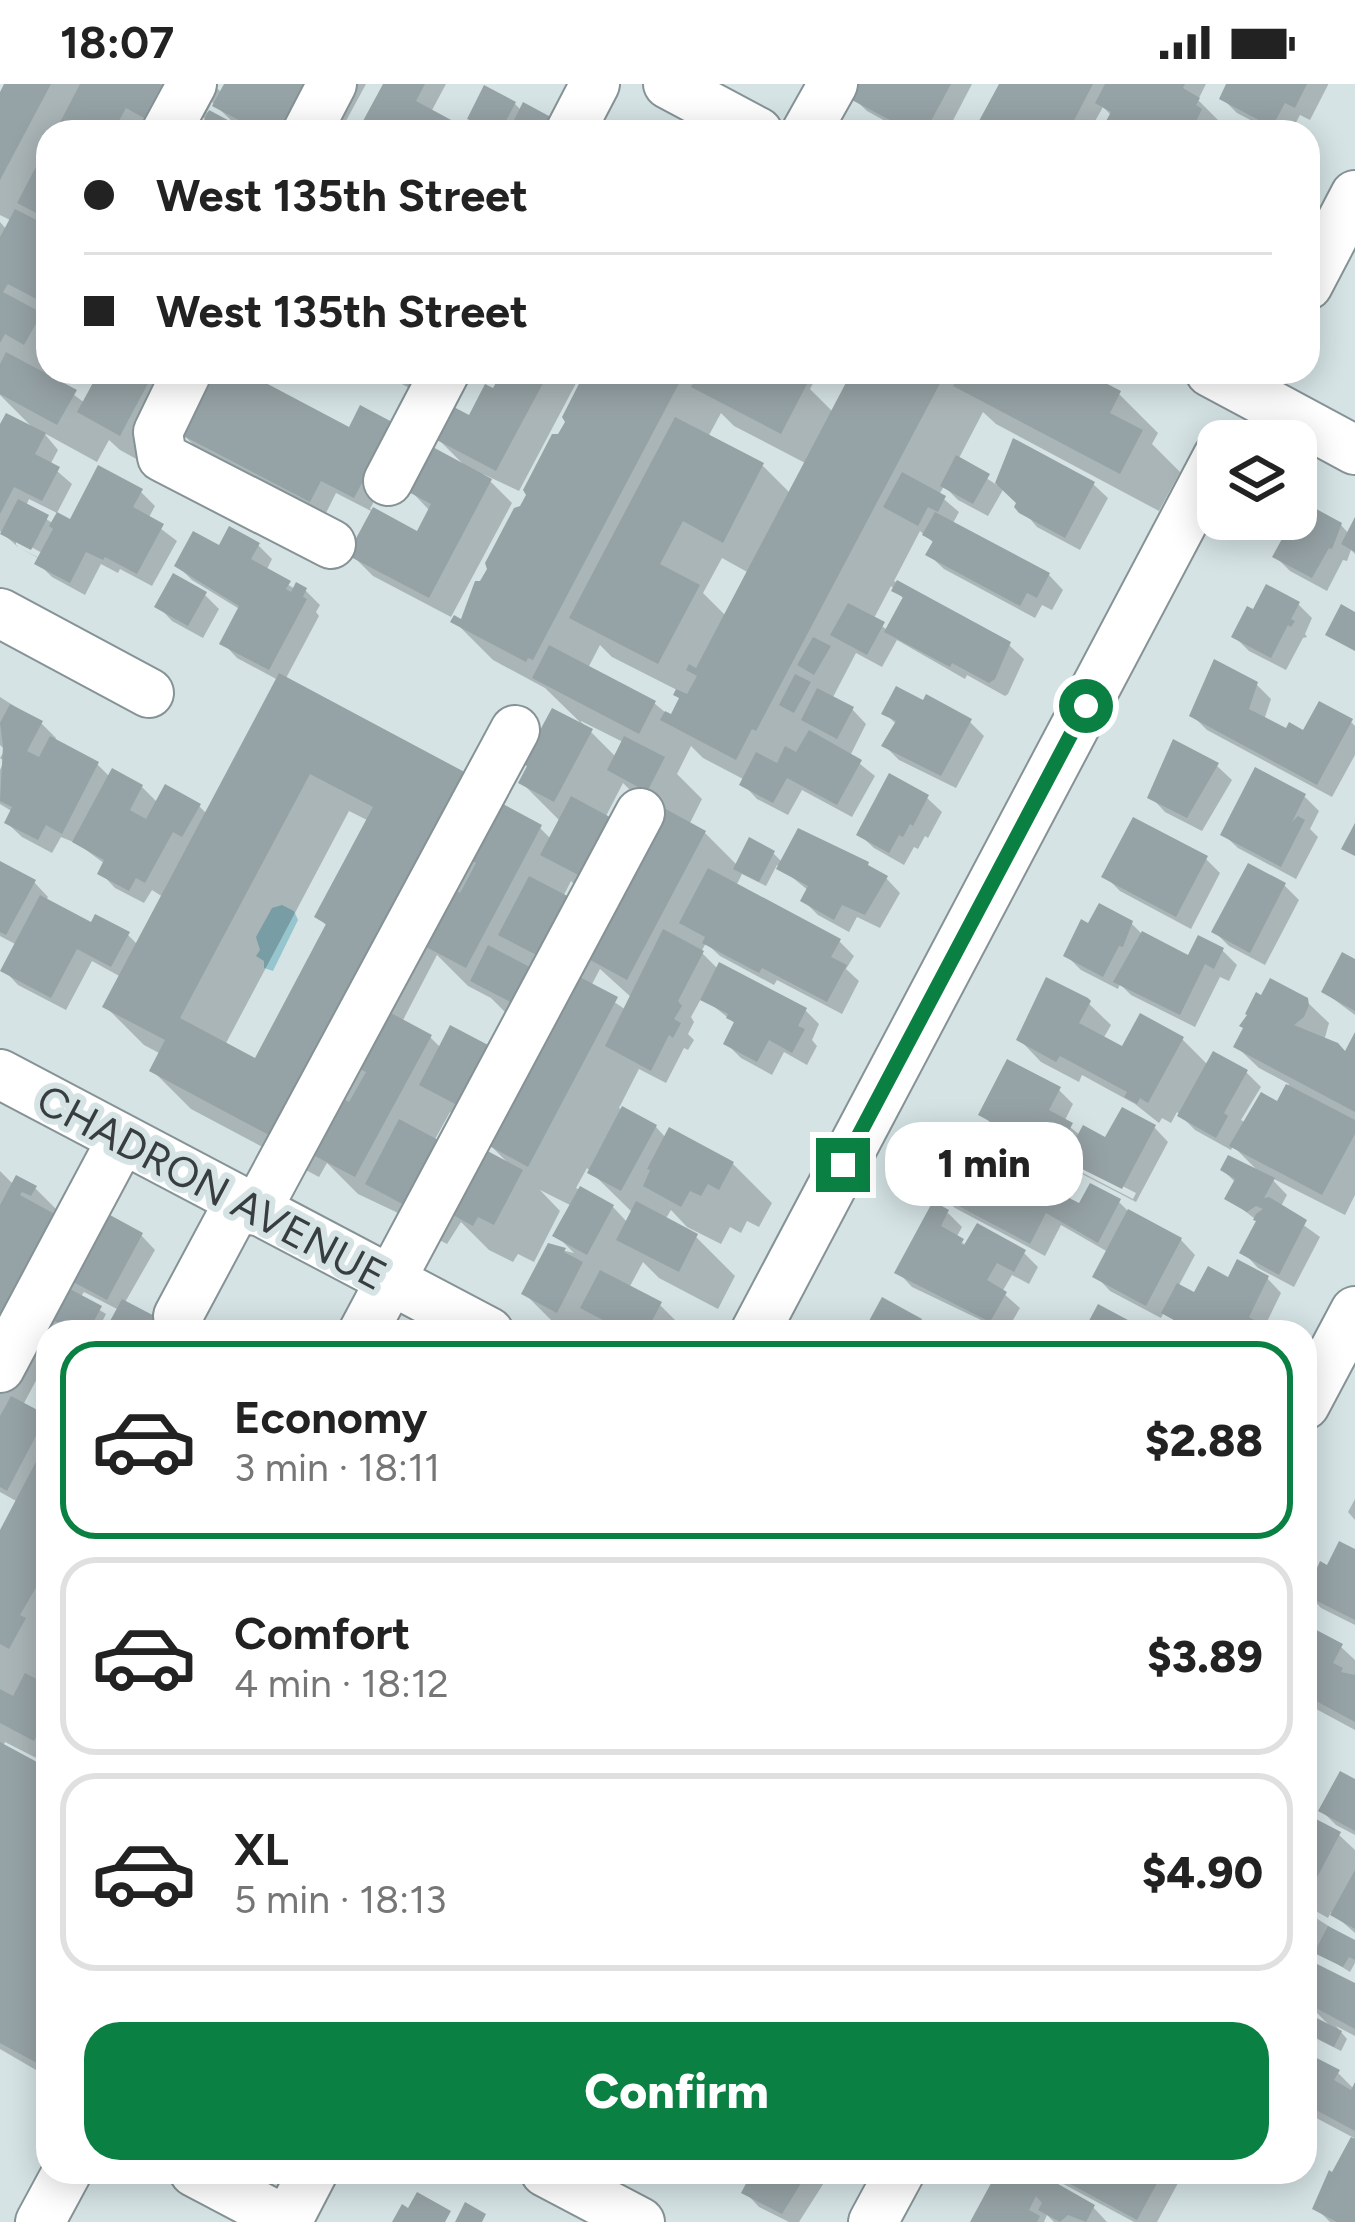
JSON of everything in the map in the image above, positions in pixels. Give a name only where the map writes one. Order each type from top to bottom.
[{"type":"street","points":[[172,120],[192,84]]},
{"type":"street","points":[[313,120],[332,84]]},
{"type":"street","points":[[576,120],[595,84]]},
{"type":"street","points":[[668,84],[736,120]]},
{"type":"street","points":[[813,120],[833,84]]},
{"type":"street","points":[[1320,249],[1334,209]]},
{"type":"street","points":[[182,384],[158,432],[162,457],[331,544]]},
{"type":"street","points":[[388,481],[439,384]]},
{"type":"street","points":[[1231,420],[1240,384]]},
{"type":"street","points":[[1249,384],[1355,450]]},
{"type":"street","points":[[761,1320],[1197,496]]},
{"type":"street","points":[[0,614],[149,693]]},
{"type":"street","points":[[178,1316],[248,1206],[514,730]]},
{"type":"street","points":[[369,1320],[640,812]]},
{"type":"street","name":"CHADRON AVENUE","points":[[0,1074],[465,1320]]},
{"type":"street","points":[[0,1368],[122,1139]]},
{"type":"street","points":[[1317,1382],[1355,1310]]},
{"type":"street","points":[[40,2222],[61,2184]]},
{"type":"street","points":[[216,2184],[287,2222],[307,2184]]},
{"type":"street","points":[[568,2184],[640,2222]]},
{"type":"street","points":[[873,2222],[894,2184]]},
{"type":"water","points":[[282,905],[294,911],[298,920],[273,971],[264,968],[264,961],[256,956],[260,950],[256,937],[272,908]]},
{"type":"building","points":[[4,84],[51,84],[0,180],[0,92]]},
{"type":"building","points":[[80,84],[162,85],[144,118],[126,108],[120,120],[61,120]]},
{"type":"building","points":[[224,84],[306,84],[287,120],[238,120],[212,106]]},
{"type":"building","points":[[383,84],[425,84],[416,101],[451,120],[364,120]]},
{"type":"building","points":[[856,84],[951,84],[932,120],[890,120],[848,98]]},
{"type":"building","points":[[999,84],[1093,84],[1074,120],[980,120]]},
{"type":"building","points":[[1105,84],[1185,84],[1183,88],[1200,98],[1196,105],[1202,109],[1197,120],[1107,120],[1111,112],[1095,103]]},
{"type":"building","points":[[1226,84],[1307,84],[1295,108],[1285,103],[1276,120],[1259,120],[1219,99]]},
{"type":"building","points":[[484,85],[516,102],[506,120],[467,119]]},
{"type":"building","points":[[523,102],[556,120],[514,120]]},
{"type":"building","points":[[209,110],[228,120],[204,120]]},
{"type":"building","points":[[36,167],[36,213],[17,203]]},
{"type":"building","points":[[15,209],[36,220],[36,299],[8,284],[3,292],[36,310],[36,324],[24,345],[5,334],[0,343],[0,237]]},
{"type":"building","points":[[6,352],[36,368],[36,384],[66,384],[77,390],[57,425],[0,394],[0,364]]},
{"type":"building","points":[[92,384],[148,384],[120,436],[77,412]]},
{"type":"building","points":[[201,384],[268,384],[349,427],[360,405],[394,423],[354,498],[321,481],[310,502],[176,432]]},
{"type":"building","points":[[485,384],[493,388],[495,384],[543,384],[496,471],[433,438],[450,405],[469,415]]},
{"type":"building","points":[[579,384],[679,384],[533,660],[526,662],[450,622],[454,615],[461,619],[475,581],[480,581],[514,508],[526,495],[523,490],[552,434],[558,434],[565,422],[562,417]]},
{"type":"building","points":[[693,384],[807,384],[781,434]]},
{"type":"building","points":[[845,384],[940,384],[756,731],[752,729],[736,760],[660,720],[665,711],[671,714],[679,698],[673,695],[676,689],[687,694],[697,676],[686,670],[689,664],[696,668]]},
{"type":"building","points":[[1107,384],[1121,391],[1110,413],[1143,430],[1120,474],[953,386]]},
{"type":"building","points":[[6,413],[46,433],[35,454],[60,467],[42,501],[14,487],[0,514],[0,424]]},
{"type":"building","points":[[675,417],[764,463],[723,543],[683,521],[660,564],[700,585],[658,664],[569,618]]},
{"type":"building","points":[[1013,438],[1095,482],[1065,538],[1019,513],[1016,503],[995,483]]},
{"type":"building","points":[[429,445],[492,479],[429,598],[347,555],[373,507],[417,531],[431,504],[405,490]]},
{"type":"building","points":[[956,455],[990,474],[973,504],[940,486]]},
{"type":"building","points":[[98,465],[143,489],[133,507],[164,524],[137,574],[86,552],[70,583],[34,564],[57,512],[70,519]]},
{"type":"building","points":[[902,472],[946,496],[938,512],[928,507],[918,526],[883,507]]},
{"type":"building","points":[[18,499],[49,515],[31,550],[0,534]]},
{"type":"building","points":[[1317,509],[1342,523],[1332,549],[1312,578],[1272,557],[1281,540],[1317,540]]},
{"type":"building","points":[[935,512],[1050,573],[1037,598],[1027,593],[1020,606],[925,555],[933,541],[922,535]]},
{"type":"building","points":[[1355,517],[1355,552],[1341,544]]},
{"type":"building","points":[[229,526],[260,543],[251,559],[291,581],[286,589],[291,592],[296,582],[307,588],[303,597],[307,599],[269,670],[219,644],[239,606],[174,566],[193,531],[219,545]]},
{"type":"building","points":[[173,573],[207,592],[188,626],[154,607]]},
{"type":"building","points":[[897,580],[1011,642],[995,679],[989,683],[952,663],[950,667],[884,632],[903,597],[891,591]]},
{"type":"building","points":[[1266,584],[1300,602],[1291,619],[1295,621],[1288,625],[1271,658],[1231,637],[1247,606],[1253,609]]},
{"type":"building","points":[[848,603],[885,622],[867,655],[830,635]]},
{"type":"building","points":[[1341,604],[1355,612],[1355,651],[1325,635]]},
{"type":"building","points":[[813,637],[831,646],[814,675],[797,665]]},
{"type":"building","points":[[549,645],[656,701],[639,734],[532,678]]},
{"type":"building","points":[[1214,659],[1258,682],[1249,709],[1286,728],[1289,722],[1303,730],[1319,701],[1353,719],[1317,785],[1189,716]]},
{"type":"building","points":[[279,673],[472,776],[280,1141],[149,1071],[165,1040],[102,1007]],"holes":[[[310,774],[373,807],[314,917],[326,924],[255,1058],[180,1018]]]},
{"type":"building","points":[[795,674],[811,682],[794,713],[779,705]]},
{"type":"building","points":[[896,686],[923,700],[926,694],[972,719],[941,776],[881,746],[896,721],[881,714]]},
{"type":"building","points":[[817,688],[854,707],[837,739],[801,720]]},
{"type":"building","points":[[10,704],[43,721],[27,751],[39,757],[50,736],[99,762],[62,834],[46,825],[38,840],[4,823],[12,807],[0,801],[0,723]]},
{"type":"building","points":[[552,708],[593,729],[554,802],[518,783],[536,730],[539,732]]},
{"type":"building","points":[[809,730],[862,760],[837,805],[787,778],[773,803],[739,785],[756,752],[777,763],[785,746],[796,752]]},
{"type":"building","points":[[624,736],[665,757],[647,792],[607,770]]},
{"type":"building","points":[[1173,739],[1219,763],[1187,818],[1147,798]]},
{"type":"building","points":[[1255,767],[1306,794],[1292,822],[1298,816],[1305,820],[1281,867],[1220,835]]},
{"type":"building","points":[[112,768],[143,785],[130,810],[146,819],[165,784],[201,804],[182,837],[173,832],[145,883],[136,878],[129,891],[97,874],[104,860],[72,842]]},
{"type":"building","points":[[889,773],[929,795],[913,826],[903,837],[899,835],[889,853],[856,835]]},
{"type":"building","points":[[571,796],[619,822],[588,880],[540,855]]},
{"type":"building","points":[[501,803],[542,825],[466,968],[426,947],[437,927],[433,924],[455,890],[460,893],[476,863],[471,860]]},
{"type":"building","points":[[662,807],[706,831],[627,980],[583,956]]},
{"type":"building","points":[[1133,817],[1208,856],[1176,917],[1101,877]]},
{"type":"building","points":[[1355,823],[1355,856],[1341,849]]},
{"type":"building","points":[[798,828],[888,876],[865,915],[842,905],[834,920],[800,901],[808,886],[776,869]]},
{"type":"building","points":[[749,837],[775,851],[759,882],[733,869]]},
{"type":"building","points":[[0,861],[36,880],[6,935],[0,932]]},
{"type":"building","points":[[1248,863],[1286,883],[1250,953],[1211,932]]},
{"type":"building","points":[[708,868],[841,939],[831,957],[847,965],[827,1002],[702,943],[705,937],[679,923]]},
{"type":"building","points":[[529,876],[577,901],[546,960],[498,935]]},
{"type":"building","points":[[40,895],[91,922],[95,914],[130,932],[111,967],[77,949],[51,998],[0,971]]},
{"type":"building","points":[[1099,903],[1133,921],[1103,977],[1063,956],[1081,919],[1088,923]]},
{"type":"building","points":[[663,929],[704,951],[678,1001],[682,1006],[674,1019],[681,1023],[673,1038],[669,1035],[651,1071],[605,1046]]},
{"type":"building","points":[[1142,931],[1188,955],[1198,935],[1224,948],[1214,969],[1205,964],[1180,1015],[1113,982]]},
{"type":"building","points":[[488,945],[539,972],[520,1007],[470,981]]},
{"type":"building","points":[[1342,952],[1355,959],[1355,1011],[1321,992]]},
{"type":"building","points":[[719,962],[807,1008],[798,1026],[805,1029],[792,1053],[769,1040],[757,1062],[723,1044],[734,1022],[700,1000]]},
{"type":"building","points":[[574,974],[618,997],[528,1167],[484,1143],[521,1074],[527,1077],[549,1035],[543,1032]]},
{"type":"building","points":[[1046,977],[1088,998],[1091,1001],[1079,1023],[1122,1046],[1140,1013],[1184,1037],[1148,1103],[1140,1098],[1137,1104],[1124,1097],[1127,1092],[1060,1056],[1056,1062],[1016,1040]]},
{"type":"building","points":[[1270,978],[1308,998],[1304,1017],[1294,1025],[1338,1043],[1345,1051],[1355,1032],[1355,1112],[1233,1047],[1256,992],[1261,995]]},
{"type":"building","points":[[391,1013],[432,1035],[355,1177],[315,1156],[329,1122],[332,1124],[345,1100],[349,1102],[366,1072],[360,1069],[369,1047]]},
{"type":"building","points":[[450,1025],[490,1046],[459,1106],[419,1085]]},
{"type":"building","points":[[1213,1051],[1248,1070],[1216,1138],[1177,1116]]},
{"type":"building","points":[[1007,1059],[1061,1087],[1049,1110],[1073,1123],[1055,1156],[978,1115]]},
{"type":"building","points":[[1286,1084],[1355,1120],[1355,1134],[1322,1195],[1229,1146],[1261,1092],[1277,1101]]},
{"type":"building","points":[[622,1106],[657,1125],[621,1191],[587,1173]]},
{"type":"building","points":[[1122,1107],[1156,1125],[1122,1189],[1064,1160],[1083,1125],[1105,1137]]},
{"type":"building","points":[[399,1119],[442,1142],[408,1207],[365,1184]]},
{"type":"building","points":[[669,1127],[734,1162],[719,1190],[708,1184],[701,1196],[690,1191],[681,1207],[643,1186]]},
{"type":"building","points":[[972,1141],[1020,1166],[1006,1191],[1025,1201],[1036,1181],[1079,1203],[1090,1183],[1121,1199],[1098,1243],[1046,1213],[1030,1244],[936,1194],[954,1159],[961,1163]]},
{"type":"building","points":[[480,1147],[523,1170],[494,1225],[478,1217],[473,1226],[446,1211]]},
{"type":"building","points":[[1228,1155],[1275,1178],[1264,1198],[1307,1220],[1279,1275],[1239,1253],[1256,1214],[1263,1209],[1256,1206],[1247,1212],[1224,1199],[1235,1179],[1220,1170]]},
{"type":"building","points":[[16,1175],[37,1186],[31,1196],[20,1195],[60,1217],[0,1338],[0,1205]]},
{"type":"building","points":[[580,1186],[614,1205],[587,1255],[552,1236]]},
{"type":"building","points":[[636,1201],[698,1234],[679,1272],[616,1240]]},
{"type":"building","points":[[933,1201],[949,1210],[941,1226],[964,1239],[961,1244],[977,1223],[1026,1250],[1014,1272],[997,1263],[987,1280],[1007,1292],[991,1320],[894,1273]]},
{"type":"building","points":[[99,1209],[143,1233],[107,1300],[62,1276]]},
{"type":"building","points":[[1128,1209],[1182,1238],[1146,1306],[1092,1277]]},
{"type":"building","points":[[548,1243],[566,1248],[564,1252],[583,1262],[557,1313],[521,1294]]},
{"type":"building","points":[[1237,1259],[1269,1276],[1249,1317],[1254,1320],[1174,1320],[1161,1313],[1177,1283],[1194,1292],[1208,1266],[1228,1277]]},
{"type":"building","points":[[600,1270],[662,1302],[652,1320],[603,1320],[580,1308]]},
{"type":"building","points":[[68,1288],[102,1306],[94,1320],[51,1319]]},
{"type":"building","points":[[882,1297],[922,1319],[921,1320],[870,1320]]},
{"type":"building","points":[[122,1299],[162,1320],[111,1320]]},
{"type":"building","points":[[1098,1304],[1128,1320],[1089,1320]]},
{"type":"building","points":[[11,1396],[36,1409],[36,1436],[7,1491],[0,1487],[0,1416]]},
{"type":"building","points":[[36,1462],[36,1588],[20,1615],[26,1618],[9,1649],[0,1644],[0,1530]]},
{"type":"building","points":[[1339,1541],[1355,1549],[1355,1620],[1317,1601],[1317,1568],[1320,1561],[1327,1565]]},
{"type":"building","points":[[1317,1630],[1343,1644],[1333,1663],[1343,1668],[1341,1672],[1355,1675],[1355,1722],[1317,1701]]},
{"type":"building","points":[[25,1673],[36,1679],[34,1741],[0,1723],[0,1689],[13,1696]]},
{"type":"building","points":[[0,1742],[36,1762],[36,2062],[0,2043]]},
{"type":"building","points":[[1340,1771],[1355,1779],[1355,1831],[1318,1811]]},
{"type":"building","points":[[1317,1820],[1341,1832],[1317,1877]]},
{"type":"building","points":[[1355,1870],[1355,1929],[1330,1915]]},
{"type":"building","points":[[1328,1926],[1355,1940],[1355,1960],[1349,1957],[1343,1967],[1317,1954]]},
{"type":"building","points":[[1317,1964],[1355,1983],[1355,2029],[1317,2008]]},
{"type":"building","points":[[1317,2018],[1342,2031],[1334,2047],[1317,2038]]},
{"type":"building","points":[[1317,2058],[1340,2070],[1334,2080],[1351,2090],[1355,2082],[1355,2131],[1317,2110]]},
{"type":"building","points":[[1351,2137],[1355,2139],[1355,2222],[1337,2222],[1312,2209],[1329,2170],[1332,2172]]},
{"type":"building","points":[[746,2184],[801,2184],[782,2214],[741,2193]]},
{"type":"building","points":[[991,2184],[1058,2184],[1095,2205],[1086,2222],[1068,2215],[1060,2222],[1038,2210],[1042,2203],[1036,2196],[1029,2210],[1040,2216],[1037,2222],[970,2222]]},
{"type":"building","points":[[1070,2184],[1156,2184],[1137,2220]]},
{"type":"building","points":[[417,2192],[451,2211],[445,2222],[392,2222],[402,2204],[408,2208]]},
{"type":"building","points":[[465,2202],[486,2214],[482,2222],[455,2222]]},
{"type":"route","points":[[843,1165],[1086,706]]}]
